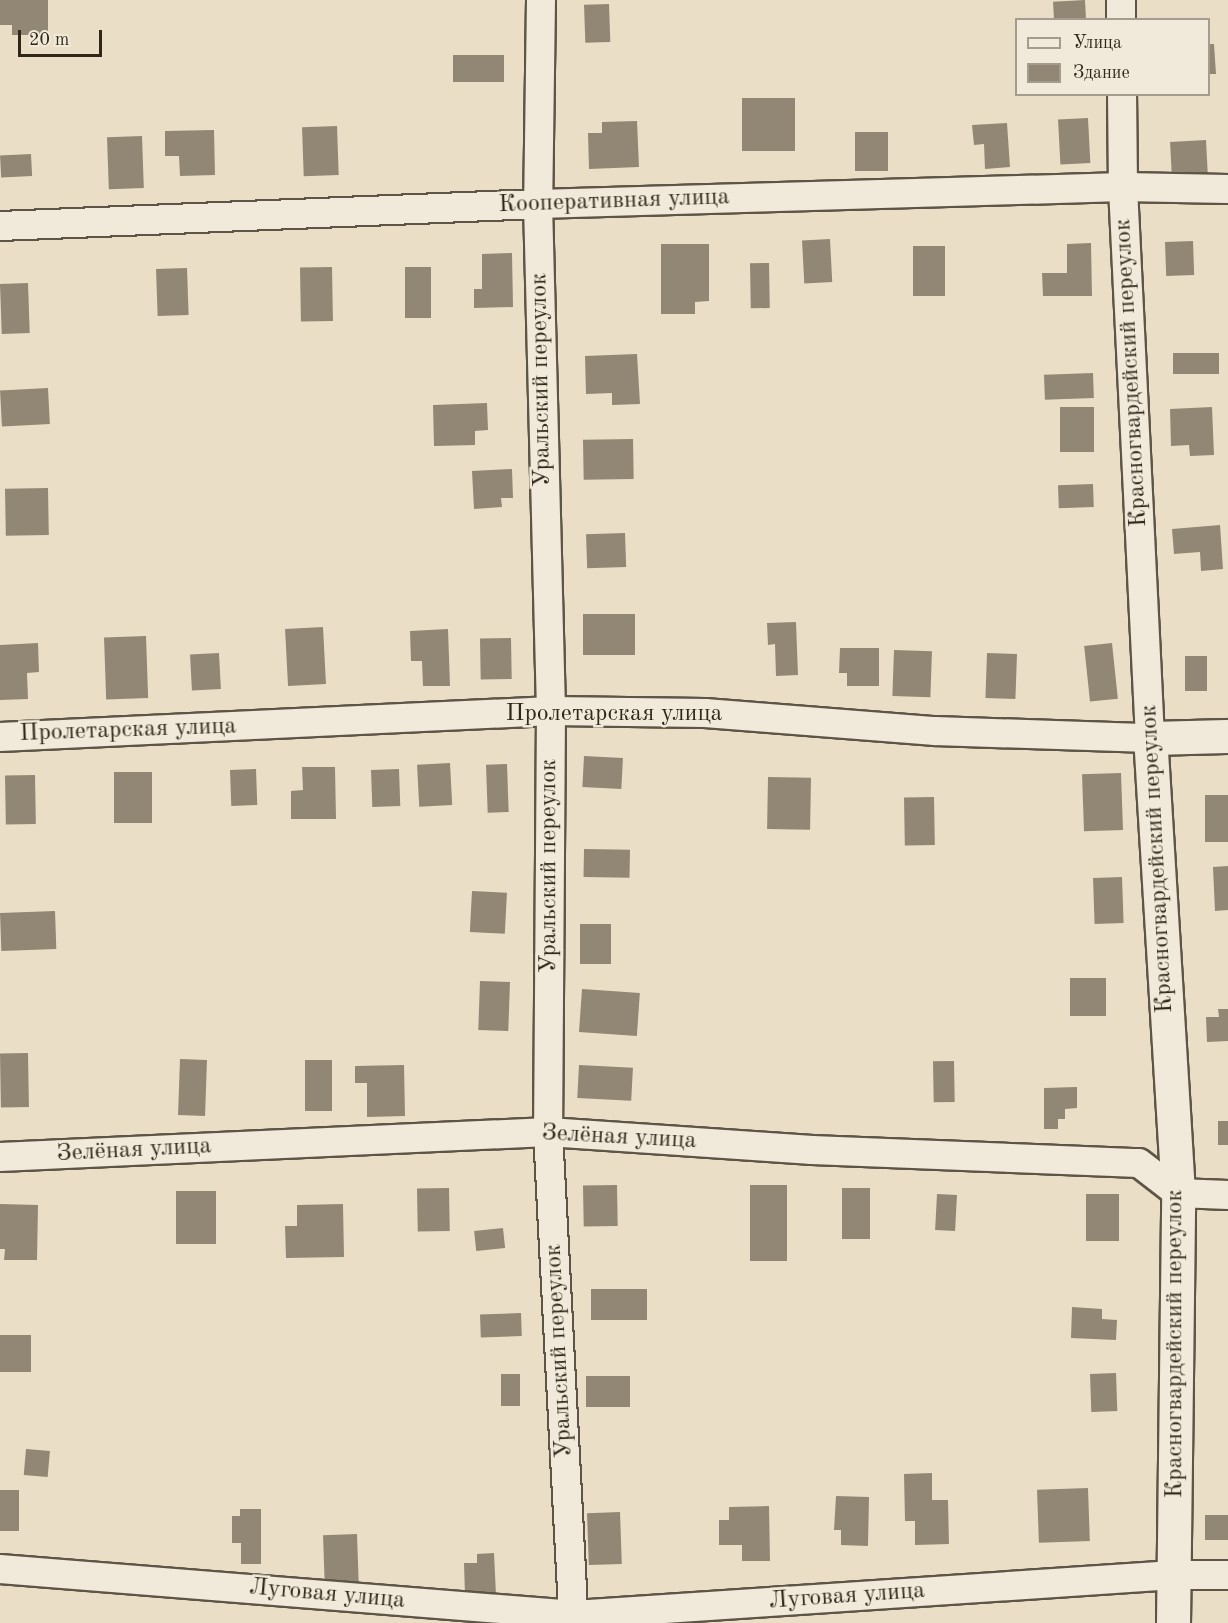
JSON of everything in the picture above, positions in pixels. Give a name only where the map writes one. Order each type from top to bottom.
[{"type":"street","name":"Уральский переулок","points":[[541,0],[538,204],[551,711],[548,1132],[574,1619]]},
{"type":"street","points":[[1121,0],[1121,18]]},
{"type":"street","name":"Красногвардейский переулок","points":[[1122,96],[1123,188],[1150,738],[1178,1194],[1173,1623]]},
{"type":"street","name":"Кооперативная улица","points":[[0,226],[538,204],[1123,188],[1228,189]]},
{"type":"street","name":"Пролетарская улица","points":[[0,737],[551,711],[705,713],[935,731],[1150,738],[1228,736]]},
{"type":"street","name":"Зелёная улица","points":[[0,1157],[548,1132],[812,1150],[1139,1163],[1178,1194]]},
{"type":"street","points":[[1178,1194],[1228,1195]]},
{"type":"street","name":"Луговая улица","points":[[0,1569],[574,1619],[1174,1575],[1228,1575]]},
{"type":"building","points":[[0,0],[48,0],[48,35],[12,35],[12,25],[0,25]]},
{"type":"building","points":[[1085,0],[1086,18],[1054,18],[1053,2]]},
{"type":"building","points":[[609,4],[610,42],[585,43],[584,5]]},
{"type":"building","points":[[1210,44],[1214,44],[1216,74],[1210,74]]},
{"type":"building","points":[[453,55],[504,55],[504,82],[453,82]]},
{"type":"building","points":[[742,98],[795,98],[795,151],[742,151]]},
{"type":"building","points":[[1088,118],[1090,163],[1060,165],[1058,120]]},
{"type":"building","points":[[637,121],[639,167],[589,169],[588,133],[602,133],[602,122]]},
{"type":"building","points":[[1007,123],[1010,167],[985,169],[984,144],[974,145],[972,125]]},
{"type":"building","points":[[337,126],[339,175],[304,176],[302,127]]},
{"type":"building","points":[[214,130],[215,175],[180,176],[179,156],[165,156],[165,131]]},
{"type":"building","points":[[855,132],[888,132],[888,171],[855,171]]},
{"type":"building","points":[[142,136],[144,188],[109,189],[107,137]]},
{"type":"building","points":[[1206,140],[1208,173],[1172,175],[1170,142]]},
{"type":"building","points":[[31,154],[32,176],[1,178],[0,156]]},
{"type":"building","points":[[830,239],[832,282],[804,283],[802,240]]},
{"type":"building","points":[[1193,241],[1194,275],[1166,276],[1165,242]]},
{"type":"building","points":[[1091,243],[1092,296],[1043,296],[1042,273],[1067,273],[1067,244]]},
{"type":"building","points":[[661,244],[709,244],[709,301],[695,302],[695,314],[661,314]]},
{"type":"building","points":[[913,246],[945,246],[945,296],[913,296]]},
{"type":"building","points":[[512,253],[513,307],[474,308],[474,289],[482,289],[482,254]]},
{"type":"building","points":[[750,263],[769,263],[770,308],[751,308]]},
{"type":"building","points":[[332,267],[333,321],[301,322],[300,268]]},
{"type":"building","points":[[405,267],[431,267],[431,318],[405,318]]},
{"type":"building","points":[[187,268],[189,315],[158,316],[156,269]]},
{"type":"building","points":[[28,283],[30,333],[2,334],[0,284]]},
{"type":"building","points":[[1173,353],[1219,353],[1219,374],[1173,374]]},
{"type":"building","points":[[637,354],[640,404],[612,405],[612,393],[586,394],[585,356]]},
{"type":"building","points":[[1093,373],[1094,398],[1045,400],[1044,375]]},
{"type":"building","points":[[48,388],[50,424],[2,426],[0,391]]},
{"type":"building","points":[[487,403],[488,430],[475,431],[475,445],[434,446],[433,405]]},
{"type":"building","points":[[1060,407],[1094,407],[1094,452],[1060,452]]},
{"type":"building","points":[[1212,407],[1214,455],[1190,456],[1189,445],[1171,446],[1170,409]]},
{"type":"building","points":[[633,439],[634,479],[584,480],[583,440]]},
{"type":"building","points":[[512,469],[513,498],[501,498],[502,507],[474,509],[472,471]]},
{"type":"building","points":[[1093,484],[1094,507],[1059,508],[1058,485]]},
{"type":"building","points":[[48,488],[49,535],[6,536],[5,489]]},
{"type":"building","points":[[1220,525],[1223,569],[1201,571],[1200,552],[1174,554],[1172,529]]},
{"type":"building","points":[[625,533],[626,567],[587,568],[586,534]]},
{"type":"building","points":[[583,614],[635,614],[635,655],[583,655]]},
{"type":"building","points":[[796,622],[798,675],[776,676],[775,644],[768,645],[767,623]]},
{"type":"building","points":[[323,627],[326,684],[288,686],[285,629]]},
{"type":"building","points":[[448,629],[450,686],[423,686],[422,661],[411,661],[410,631]]},
{"type":"building","points":[[146,636],[148,698],[106,699],[104,637]]},
{"type":"building","points":[[511,638],[512,679],[481,680],[480,639]]},
{"type":"building","points":[[38,643],[39,672],[27,673],[28,699],[0,700],[0,645]]},
{"type":"building","points":[[1112,643],[1118,699],[1090,702],[1084,646]]},
{"type":"building","points":[[840,648],[879,648],[879,686],[847,686],[847,673],[839,673]]},
{"type":"building","points":[[894,650],[932,651],[930,697],[892,696]]},
{"type":"building","points":[[219,653],[221,689],[192,690],[190,655]]},
{"type":"building","points":[[987,653],[1017,654],[1015,699],[985,698]]},
{"type":"building","points":[[1185,656],[1207,656],[1207,691],[1185,691]]},
{"type":"building","points":[[584,756],[623,758],[621,789],[582,787]]},
{"type":"building","points":[[450,763],[452,805],[419,807],[417,765]]},
{"type":"building","points":[[507,764],[509,812],[488,813],[486,765]]},
{"type":"building","points":[[302,767],[335,767],[336,819],[291,819],[291,791],[303,790]]},
{"type":"building","points":[[256,769],[257,805],[231,806],[230,770]]},
{"type":"building","points":[[399,769],[400,806],[372,807],[371,770]]},
{"type":"building","points":[[114,772],[152,772],[152,823],[114,823]]},
{"type":"building","points":[[1121,773],[1123,830],[1084,831],[1082,774]]},
{"type":"building","points":[[35,775],[36,824],[6,825],[5,776]]},
{"type":"building","points":[[768,777],[811,778],[810,830],[767,829]]},
{"type":"building","points":[[1205,795],[1228,795],[1228,842],[1205,842]]},
{"type":"building","points":[[934,797],[935,845],[905,846],[904,798]]},
{"type":"building","points":[[584,849],[630,850],[630,878],[584,877]]},
{"type":"building","points":[[1228,866],[1228,910],[1215,911],[1213,867]]},
{"type":"building","points":[[1122,877],[1124,923],[1095,924],[1093,878]]},
{"type":"building","points":[[472,891],[507,893],[505,934],[470,932]]},
{"type":"building","points":[[55,911],[56,949],[1,951],[0,913]]},
{"type":"building","points":[[580,924],[611,924],[611,964],[580,964]]},
{"type":"building","points":[[1070,978],[1106,978],[1106,1016],[1070,1016]]},
{"type":"building","points":[[480,981],[510,982],[508,1031],[478,1030]]},
{"type":"building","points":[[582,989],[640,993],[637,1036],[579,1032]]},
{"type":"building","points":[[1218,1009],[1228,1009],[1228,1041],[1207,1042],[1206,1017],[1219,1017]]},
{"type":"building","points":[[0,1053],[28,1053],[29,1107],[1,1107]]},
{"type":"building","points":[[180,1059],[207,1060],[205,1116],[178,1115]]},
{"type":"building","points":[[305,1060],[332,1060],[332,1111],[305,1111]]},
{"type":"building","points":[[933,1061],[954,1061],[955,1102],[934,1102]]},
{"type":"building","points":[[404,1065],[405,1116],[367,1117],[367,1083],[355,1083],[355,1066]]},
{"type":"building","points":[[579,1065],[633,1068],[631,1101],[577,1098]]},
{"type":"building","points":[[1077,1087],[1077,1108],[1065,1109],[1065,1119],[1058,1119],[1058,1129],[1044,1129],[1044,1088]]},
{"type":"building","points":[[1218,1121],[1228,1121],[1228,1145],[1218,1145]]},
{"type":"building","points":[[617,1185],[618,1226],[584,1227],[583,1186]]},
{"type":"building","points":[[750,1185],[787,1185],[787,1261],[750,1261]]},
{"type":"building","points":[[449,1188],[450,1231],[418,1232],[417,1189]]},
{"type":"building","points":[[842,1188],[870,1188],[870,1239],[842,1239]]},
{"type":"building","points":[[176,1191],[216,1191],[216,1244],[176,1244]]},
{"type":"building","points":[[937,1194],[957,1195],[955,1231],[935,1230]]},
{"type":"building","points":[[1086,1194],[1119,1194],[1119,1241],[1086,1241]]},
{"type":"building","points":[[0,1204],[38,1205],[37,1260],[4,1260],[5,1249],[0,1249]]},
{"type":"building","points":[[343,1204],[344,1257],[286,1258],[285,1226],[297,1226],[297,1205]]},
{"type":"building","points":[[503,1228],[505,1248],[476,1251],[474,1231]]},
{"type":"building","points":[[591,1289],[647,1289],[647,1320],[591,1320]]},
{"type":"building","points":[[1072,1307],[1102,1309],[1102,1319],[1117,1320],[1116,1340],[1071,1338]]},
{"type":"building","points":[[521,1313],[522,1336],[481,1337],[480,1314]]},
{"type":"building","points":[[0,1335],[31,1335],[31,1372],[0,1372]]},
{"type":"building","points":[[1116,1373],[1117,1411],[1091,1412],[1090,1374]]},
{"type":"building","points":[[501,1374],[520,1374],[520,1406],[501,1406]]},
{"type":"building","points":[[586,1376],[630,1376],[630,1407],[586,1407]]},
{"type":"building","points":[[26,1449],[50,1451],[48,1477],[24,1475]]},
{"type":"building","points":[[932,1473],[932,1500],[948,1500],[949,1544],[915,1545],[915,1521],[905,1521],[904,1474]]},
{"type":"building","points":[[1088,1488],[1090,1541],[1039,1543],[1037,1490]]},
{"type":"building","points":[[0,1490],[19,1490],[19,1531],[0,1531]]},
{"type":"building","points":[[836,1496],[869,1497],[868,1546],[841,1545],[841,1530],[834,1530]]},
{"type":"building","points":[[769,1506],[770,1561],[742,1561],[742,1545],[719,1545],[719,1520],[729,1520],[729,1507]]},
{"type":"building","points":[[240,1509],[261,1509],[261,1564],[241,1564],[241,1543],[232,1543],[232,1516],[240,1516]]},
{"type":"building","points":[[620,1512],[622,1564],[589,1565],[587,1513]]},
{"type":"building","points":[[1205,1515],[1228,1515],[1228,1540],[1205,1540]]},
{"type":"building","points":[[357,1534],[359,1583],[325,1584],[323,1535]]},
{"type":"building","points":[[494,1553],[496,1595],[465,1596],[464,1563],[477,1563],[477,1554]]}]
